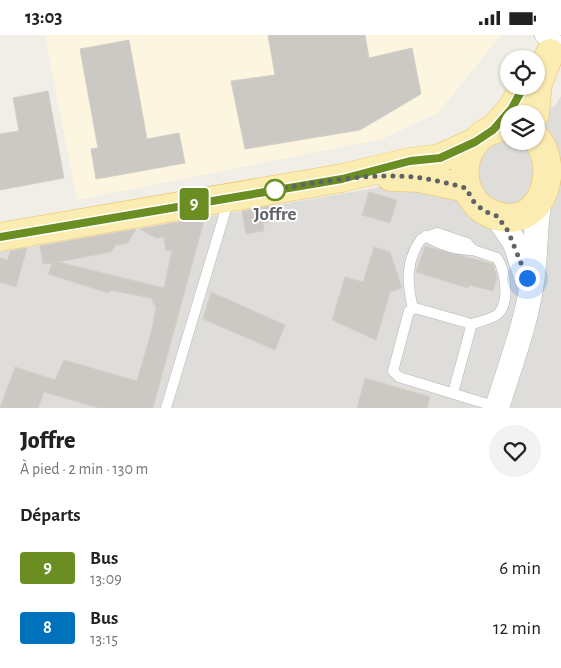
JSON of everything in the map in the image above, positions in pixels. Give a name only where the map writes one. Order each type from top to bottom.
[{"type":"main road","points":[[536,105],[538,84],[550,48]]},
{"type":"main road","points":[[519,95],[512,108],[464,164],[466,188],[473,201],[484,211],[497,216],[512,217],[526,214],[546,165]]},
{"type":"main road","points":[[0,237],[342,179],[410,161],[440,158],[492,133]]},
{"type":"main road","points":[[342,179],[420,177],[466,188]]},
{"type":"street","points":[[497,408],[524,316],[533,276],[535,229],[546,165]]},
{"type":"street","points":[[497,216],[515,243],[529,291]]},
{"type":"lane","points":[[166,408],[229,198]]},
{"type":"lane","points":[[413,309],[407,273],[415,248],[421,239],[426,236],[436,242],[463,251],[473,251],[497,258],[505,272],[507,283],[501,312],[469,325],[415,308],[413,309],[409,311],[393,371],[399,377],[497,408]]},
{"type":"lane","points":[[453,393],[471,327],[469,325]]},
{"type":"shaded area","points":[[45,35],[501,35],[438,113],[382,139],[77,200]]},
{"type":"shaded area","points":[[561,96],[561,408],[0,408],[0,252],[376,188],[500,131],[500,150],[545,150],[545,110],[555,106]]},
{"type":"building","points":[[268,35],[365,35],[369,58],[412,48],[421,94],[360,130],[245,149],[231,81],[275,75]]},
{"type":"building","points":[[129,40],[147,139],[179,133],[185,163],[96,179],[91,149],[98,148],[80,49]]},
{"type":"building","points":[[48,91],[64,178],[0,190],[0,134],[19,131],[13,98]]},
{"type":"building","points":[[369,192],[397,200],[390,223],[362,215]]},
{"type":"building","points":[[276,205],[277,221],[263,223],[264,231],[246,234],[242,211]]},
{"type":"building","points":[[205,217],[153,408],[99,408],[44,392],[38,408],[0,408],[15,367],[55,380],[64,360],[137,381],[151,333],[156,308],[151,298],[110,290],[108,293],[48,274],[52,263],[43,264],[40,246],[136,229],[128,243],[116,245],[111,252],[58,262],[164,288],[172,250],[166,251],[164,237],[156,238],[140,229]]},
{"type":"building","points":[[425,246],[493,264],[497,278],[493,291],[469,285],[468,288],[416,272]]},
{"type":"building","points":[[374,247],[390,252],[402,288],[390,292],[376,340],[332,320],[345,277],[363,282]]},
{"type":"building","points":[[27,248],[16,287],[0,282],[0,258],[8,260],[10,251]]},
{"type":"building","points":[[211,292],[285,325],[275,350],[203,319]]},
{"type":"building","points":[[365,378],[430,397],[427,408],[357,408]]},
{"type":"bus line","name":"9","points":[[0,237],[342,179],[372,169],[410,161],[440,158],[475,142],[493,130],[512,108],[519,95]]},
{"type":"place","name":"Joffre","points":[[275,190]]},
{"type":"route","points":[[275,190],[267,191],[342,179],[396,177],[420,177],[466,188],[473,201],[484,211],[497,216],[508,231],[515,243],[527,278]]}]
